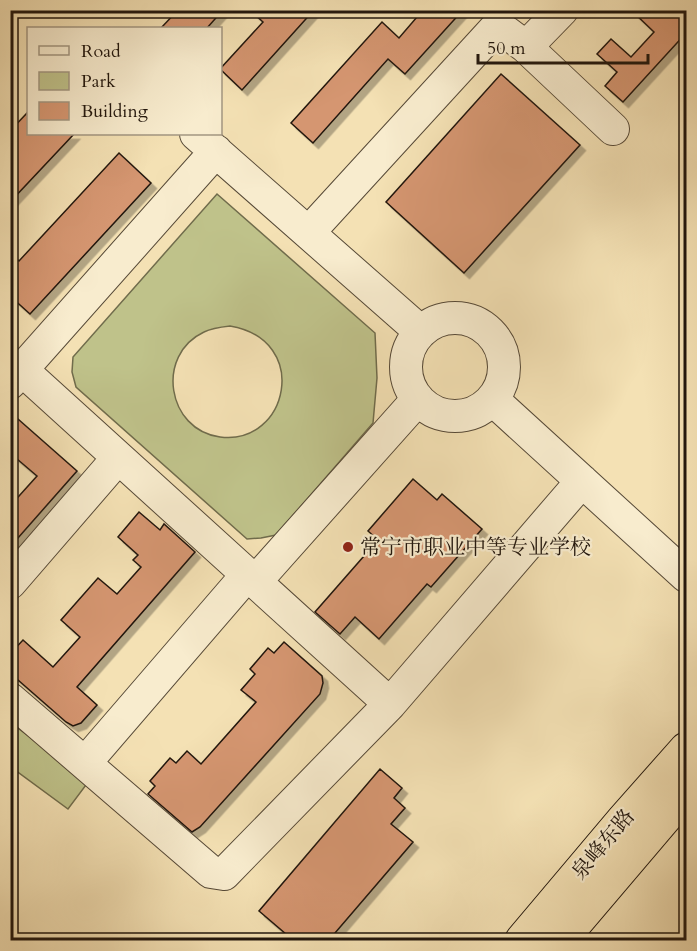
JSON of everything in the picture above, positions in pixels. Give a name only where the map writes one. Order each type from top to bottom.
[{"type":"highway","name":"泉峰东路","points":[[522,940],[624,819],[687,749]]},
{"type":"highway","name":"泉峰东路","points":[[561,940],[687,793]]},
{"type":"lane","points":[[526,47],[562,10]]},
{"type":"lane","points":[[309,232],[494,30],[506,32],[526,47],[613,129]]},
{"type":"lane","points":[[390,704],[118,458],[16,376],[206,142],[422,332]]},
{"type":"lane","points":[[453,318],[466,319],[490,332],[502,353],[504,365],[503,378],[492,399],[472,413],[460,416],[448,416],[437,412],[418,399],[411,388],[406,361],[410,348],[422,332],[440,320],[453,318]]},
{"type":"lane","points":[[85,763],[418,399]]},
{"type":"lane","points":[[492,399],[687,576]]},
{"type":"lane","points":[[10,583],[118,458]]},
{"type":"lane","points":[[10,699],[211,872],[224,874],[390,704],[582,481]]},
{"type":"green space","points":[[217,194],[375,333],[377,378],[373,423],[276,535],[247,539],[76,387],[72,372],[73,357]],"holes":[[[230,326],[256,335],[273,351],[281,370],[281,390],[275,410],[262,425],[243,435],[220,437],[202,431],[188,421],[179,407],[174,390],[174,373],[178,357],[188,343],[213,329]]]},
{"type":"green space","points":[[11,723],[89,781],[68,809],[11,767]]},
{"type":"green space","points":[[11,777],[14,814],[11,850]]},
{"type":"building","points":[[178,10],[223,10],[208,27],[162,27]]},
{"type":"building","points":[[250,10],[314,10],[242,90],[222,71],[222,67],[263,22]]},
{"type":"building","points":[[423,10],[463,10],[405,74],[388,59],[313,143],[291,123],[382,22],[399,38]]},
{"type":"building","points":[[631,10],[687,10],[687,32],[623,102],[605,86],[617,72],[597,54],[611,39],[631,57],[654,32]]},
{"type":"building","points":[[501,74],[580,145],[464,273],[386,202]]},
{"type":"building","points":[[27,113],[27,135],[73,135],[10,202],[10,131]]},
{"type":"building","points":[[119,153],[151,183],[30,314],[10,296],[10,253],[19,261]]},
{"type":"building","points":[[10,412],[77,471],[10,547],[10,506],[37,476],[10,453]]},
{"type":"building","points":[[413,479],[437,500],[442,494],[482,529],[431,587],[427,584],[379,639],[355,617],[340,634],[315,612],[378,540],[368,531]]},
{"type":"building","points":[[139,512],[160,530],[164,524],[195,552],[77,687],[97,705],[81,723],[73,726],[10,673],[10,654],[23,640],[53,667],[80,637],[61,620],[98,578],[117,594],[141,567],[133,560],[138,555],[118,537]]},
{"type":"building","points":[[284,642],[322,676],[320,694],[200,827],[192,832],[148,794],[155,786],[150,781],[170,758],[176,763],[187,751],[201,764],[256,702],[241,690],[255,674],[250,669],[268,648],[274,653]]},
{"type":"building","points":[[380,769],[402,788],[394,798],[405,808],[391,824],[413,842],[329,940],[293,940],[259,911]]},
{"type":"place","name":"常宁市职业中等专业学校","points":[[348,547]]}]
